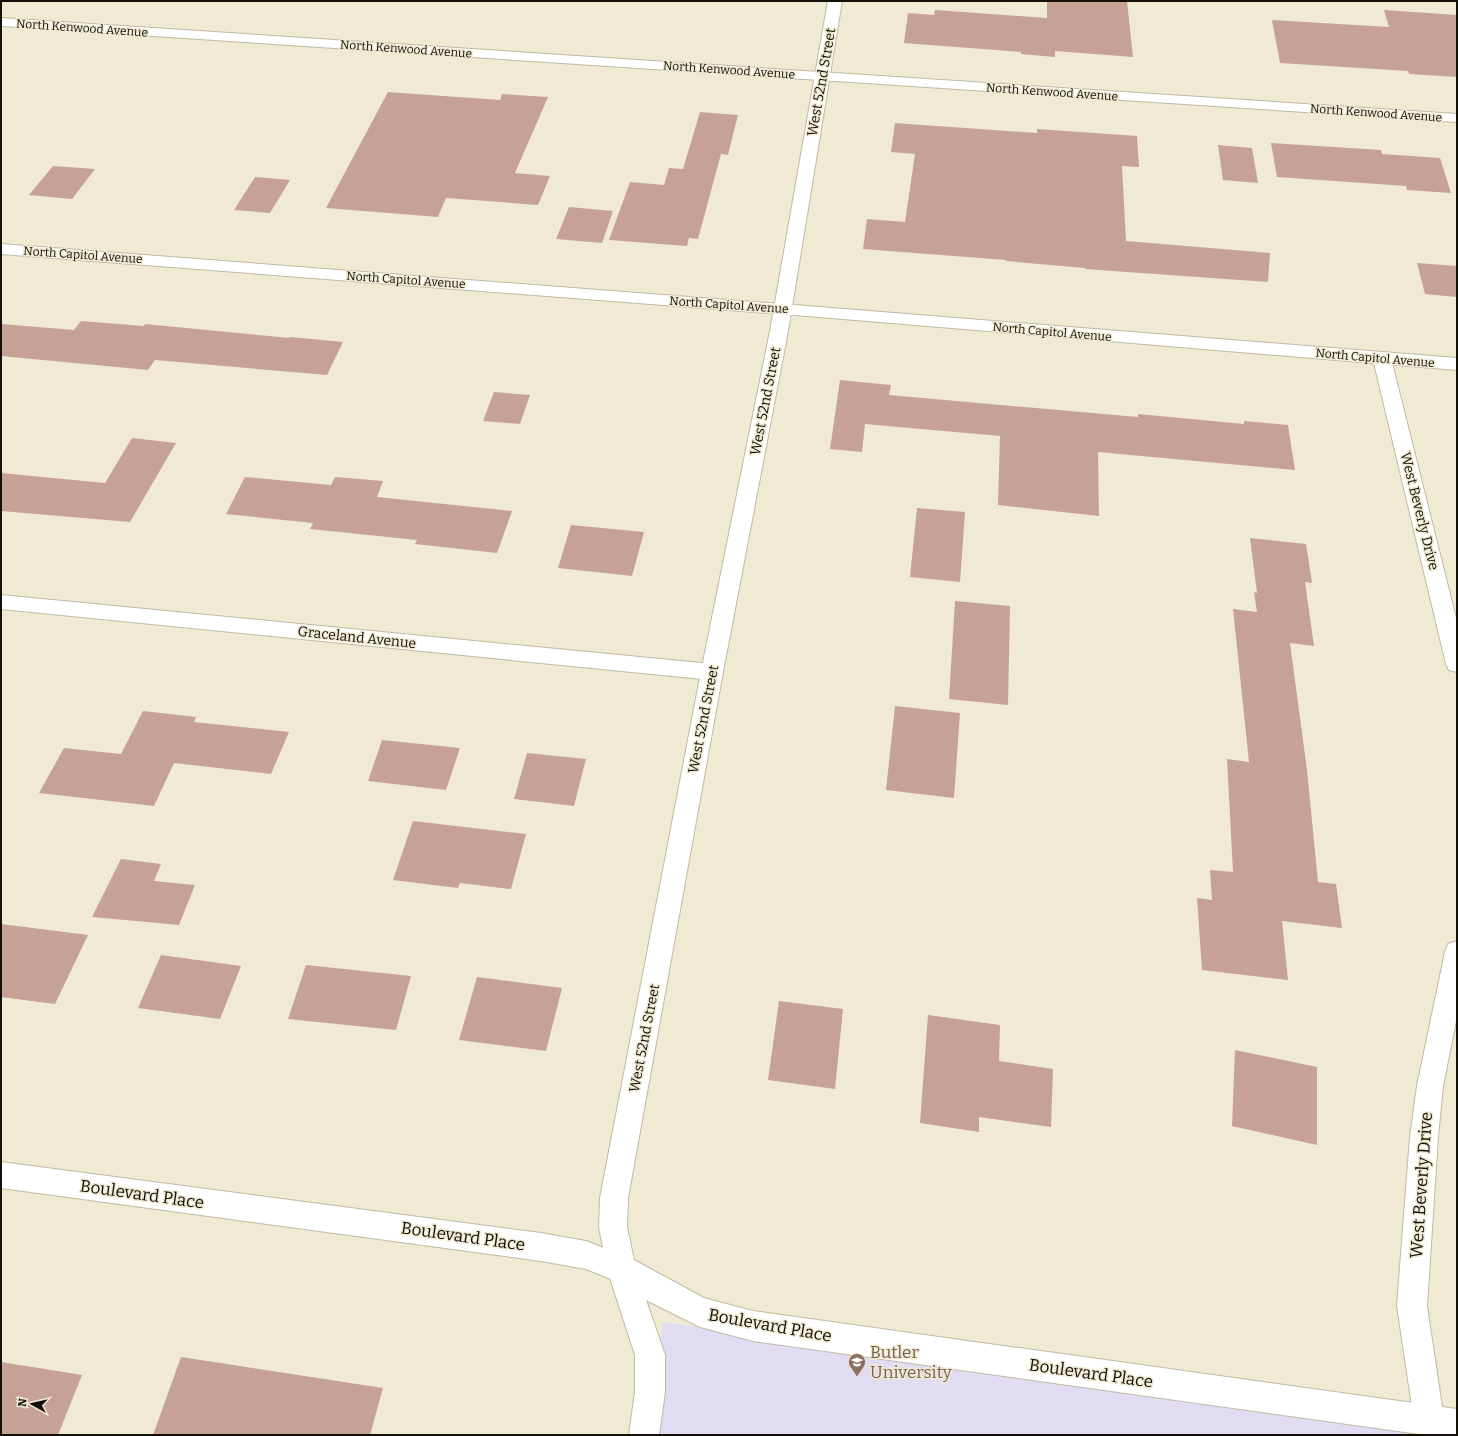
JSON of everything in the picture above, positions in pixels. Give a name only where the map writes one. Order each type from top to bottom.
[{"type":"street","name":"West 52nd Street","points":[[644,1435],[650,1392],[650,1355],[621,1269],[613,1227],[614,1198],[712,672],[782,310],[836,1]]},
{"type":"street","name":"North Kenwood Avenue","points":[[1,22],[1457,118]]},
{"type":"street","name":"North Capitol Avenue","points":[[1,249],[1457,364]]},
{"type":"street","name":"West Beverly Drive","points":[[1382,359],[1457,664]]},
{"type":"street","name":"Graceland Avenue","points":[[1,602],[712,672]]},
{"type":"street","name":"West Beverly Drive","points":[[1443,1422],[1412,1306],[1424,1138],[1430,1086],[1457,952]]},
{"type":"street","name":"Boulevard Place","points":[[1,1175],[541,1247],[586,1255],[621,1269],[700,1312],[753,1326],[1443,1422]]},
{"type":"shaded area","name":"Butler University","points":[[663,1322],[1457,1431],[1457,1435],[646,1435]]},
{"type":"building","points":[[1047,1],[1127,1],[1133,57],[1055,51],[1055,57],[1021,54],[1021,52],[904,43],[908,13],[934,15],[935,10],[1047,18]]},
{"type":"building","points":[[1384,10],[1457,15],[1457,77],[1409,74],[1408,71],[1280,63],[1272,20],[1389,27]]},
{"type":"building","points":[[388,92],[500,100],[502,94],[548,97],[515,173],[550,176],[538,205],[446,198],[438,217],[326,208]]},
{"type":"building","points":[[700,112],[738,115],[728,155],[721,154],[698,239],[689,238],[687,246],[609,240],[630,182],[664,185],[669,168],[683,169]]},
{"type":"building","points":[[895,123],[1037,133],[1037,129],[1137,136],[1139,167],[1122,166],[1126,241],[1270,253],[1268,282],[1085,269],[1006,260],[863,249],[867,219],[905,222],[915,154],[891,152]]},
{"type":"building","points":[[1271,143],[1381,150],[1382,154],[1440,158],[1451,193],[1407,190],[1406,186],[1277,177]]},
{"type":"building","points":[[1218,145],[1252,148],[1258,183],[1223,180]]},
{"type":"building","points":[[53,166],[95,169],[72,199],[29,195]]},
{"type":"building","points":[[255,177],[290,180],[270,213],[234,210]]},
{"type":"building","points":[[569,207],[613,211],[602,243],[556,239]]},
{"type":"building","points":[[1417,263],[1457,266],[1457,297],[1425,294]]},
{"type":"building","points":[[81,321],[144,326],[145,324],[343,342],[327,375],[155,360],[148,370],[1,356],[1,324],[74,330]]},
{"type":"building","points":[[840,380],[891,385],[889,395],[1138,417],[1138,414],[1244,424],[1244,421],[1288,425],[1295,470],[1098,452],[1099,516],[998,505],[1000,436],[865,424],[862,452],[830,449]]},
{"type":"building","points":[[494,392],[530,395],[520,424],[483,421]]},
{"type":"building","points":[[132,438],[176,443],[130,522],[1,511],[1,473],[105,483]]},
{"type":"building","points":[[245,477],[331,485],[335,477],[383,481],[377,497],[512,511],[497,553],[415,544],[417,540],[310,529],[313,523],[226,514]]},
{"type":"building","points":[[917,508],[965,512],[960,582],[910,577]]},
{"type":"building","points":[[571,525],[644,532],[632,576],[558,568]]},
{"type":"building","points":[[1250,538],[1306,544],[1312,583],[1305,582],[1314,646],[1290,643],[1307,770],[1318,882],[1336,884],[1342,928],[1282,921],[1288,980],[1202,970],[1197,898],[1212,900],[1210,870],[1233,872],[1227,759],[1249,762],[1233,609],[1257,612],[1254,592],[1257,593]]},
{"type":"building","points":[[955,601],[1010,606],[1008,705],[949,699]]},
{"type":"building","points":[[895,706],[960,713],[954,798],[886,790]]},
{"type":"building","points":[[143,711],[196,717],[194,722],[289,732],[271,774],[174,763],[154,806],[39,793],[64,748],[121,754]]},
{"type":"building","points":[[382,740],[460,748],[446,790],[368,781]]},
{"type":"building","points":[[527,753],[586,759],[574,806],[514,799]]},
{"type":"building","points":[[413,821],[526,834],[511,889],[460,883],[458,888],[393,880]]},
{"type":"building","points":[[121,859],[161,864],[154,881],[195,885],[179,925],[92,917]]},
{"type":"building","points":[[1,924],[88,935],[55,1004],[1,997]]},
{"type":"building","points":[[161,955],[241,966],[220,1019],[138,1008]]},
{"type":"building","points":[[306,965],[411,976],[396,1030],[288,1019]]},
{"type":"building","points":[[477,977],[562,988],[546,1051],[459,1040]]},
{"type":"building","points":[[779,1001],[843,1009],[835,1089],[768,1080]]},
{"type":"building","points":[[928,1015],[1000,1025],[999,1061],[1053,1069],[1051,1127],[979,1117],[979,1132],[920,1123]]},
{"type":"building","points":[[1235,1050],[1317,1067],[1317,1145],[1232,1126]]},
{"type":"building","points":[[181,1357],[383,1388],[370,1435],[153,1435]]},
{"type":"building","points":[[1,1362],[82,1375],[58,1435],[1,1435]]},
{"type":"place","name":"Butler University","points":[[857,1377]]}]
